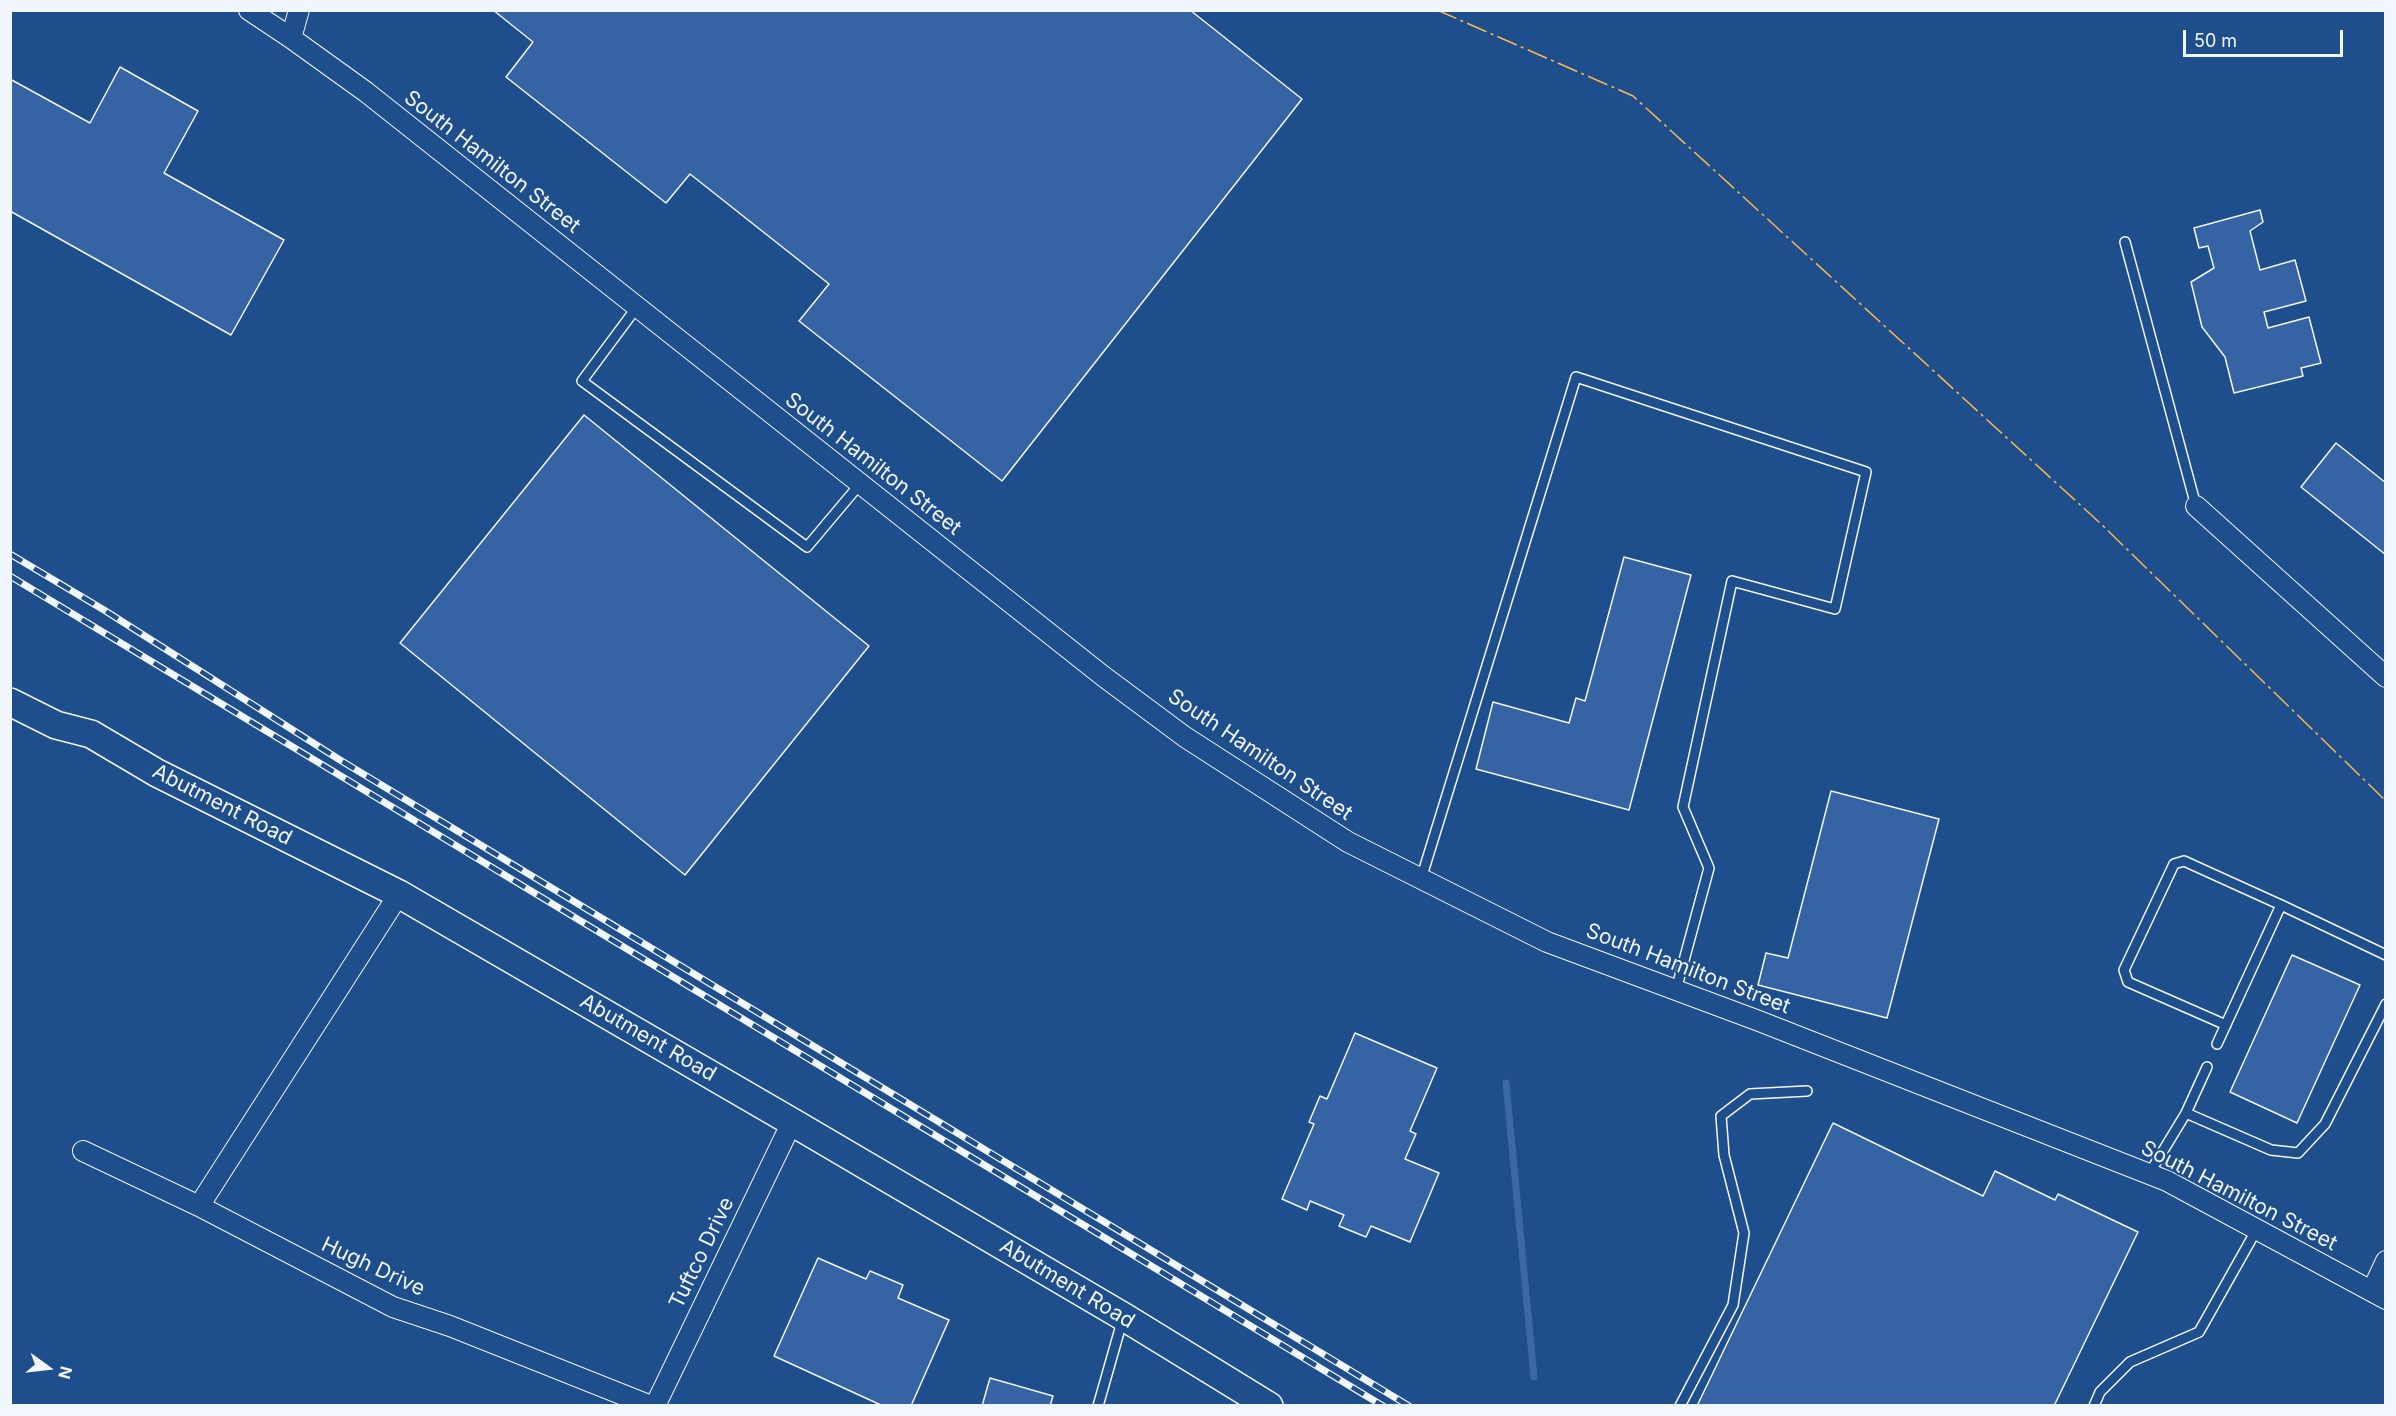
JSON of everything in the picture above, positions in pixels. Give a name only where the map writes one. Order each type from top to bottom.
[{"type":"main road","name":"Abutment Road","points":[[10,702],[56,725],[91,734],[157,773],[399,894],[1124,1317],[1269,1406]]},
{"type":"street","name":"South Hamilton Street","points":[[249,10],[366,92],[1103,676],[1185,737],[1348,842],[1547,942],[2167,1181],[2379,1295]]},
{"type":"street","points":[[291,38],[299,10]]},
{"type":"street","points":[[2196,506],[2385,676]]},
{"type":"street","points":[[199,1206],[399,894]]},
{"type":"street","name":"Tuftco Drive","points":[[653,1406],[792,1122]]},
{"type":"street","name":"Hugh Drive","points":[[83,1151],[199,1206],[393,1307],[450,1326],[653,1406]]},
{"type":"street","points":[[2379,1295],[2385,1261]]},
{"type":"lane","points":[[2125,242],[2196,506]]},
{"type":"lane","points":[[637,307],[582,381],[807,547],[860,484]]},
{"type":"lane","points":[[1421,879],[1576,377],[1866,472],[1835,609],[1732,581],[1683,807],[1709,868],[1676,990]]},
{"type":"lane","points":[[2226,1025],[2128,982],[2124,970],[2174,864],[2184,861],[2385,955]]},
{"type":"lane","points":[[2217,1044],[2281,905]]},
{"type":"lane","points":[[2186,1113],[2271,1150],[2298,1153],[2325,1124],[2385,1004]]},
{"type":"lane","points":[[2149,1174],[2186,1113],[2207,1067]]},
{"type":"lane","points":[[1680,1406],[1733,1305],[1744,1233],[1724,1155],[1721,1116],[1750,1094],[1806,1091]]},
{"type":"lane","points":[[2094,1406],[2100,1392],[2130,1362],[2199,1332],[2257,1228]]},
{"type":"lane","points":[[1098,1406],[1124,1317]]},
{"type":"building","points":[[493,10],[1190,10],[1302,99],[1002,481],[799,321],[829,284],[690,174],[666,203],[506,77],[533,42]]},
{"type":"building","points":[[120,67],[198,111],[164,173],[284,240],[231,335],[10,211],[10,79],[90,123]]},
{"type":"building","points":[[2260,210],[2263,222],[2250,231],[2260,270],[2295,260],[2306,301],[2264,312],[2268,328],[2309,317],[2321,363],[2301,368],[2303,376],[2234,393],[2225,357],[2202,327],[2191,282],[2214,268],[2208,246],[2199,248],[2194,228]]},
{"type":"building","points":[[584,415],[869,646],[685,875],[400,643]]},
{"type":"building","points":[[2336,443],[2386,483],[2386,555],[2301,487]]},
{"type":"building","points":[[1624,557],[1691,575],[1629,810],[1476,769],[1493,702],[1569,723],[1576,698],[1585,701]]},
{"type":"building","points":[[1831,791],[1939,819],[1887,1018],[1758,985],[1766,953],[1788,958]]},
{"type":"building","points":[[2292,955],[2360,985],[2297,1123],[2230,1092]]},
{"type":"building","points":[[1355,1033],[1437,1068],[1410,1131],[1416,1134],[1405,1159],[1439,1173],[1410,1242],[1371,1226],[1366,1237],[1339,1226],[1344,1215],[1310,1201],[1307,1210],[1282,1199],[1314,1124],[1309,1122],[1320,1096],[1327,1099]]},
{"type":"building","points":[[1833,1123],[1983,1196],[1995,1171],[2055,1200],[2058,1194],[2138,1232],[2054,1406],[1697,1406]]},
{"type":"building","points":[[818,1258],[866,1279],[870,1271],[903,1285],[898,1298],[949,1320],[911,1406],[883,1406],[774,1356]]},
{"type":"building","points":[[990,1378],[1053,1396],[1050,1406],[982,1406]]},
{"type":"waterway","points":[[1506,1083],[1534,1377]]},
{"type":"railway","points":[[10,554],[104,610],[340,760],[1409,1406]]},
{"type":"railway","points":[[10,576],[1383,1406]]},
{"type":"power","points":[[1437,10],[1633,96],[2100,523],[2386,801]]}]
